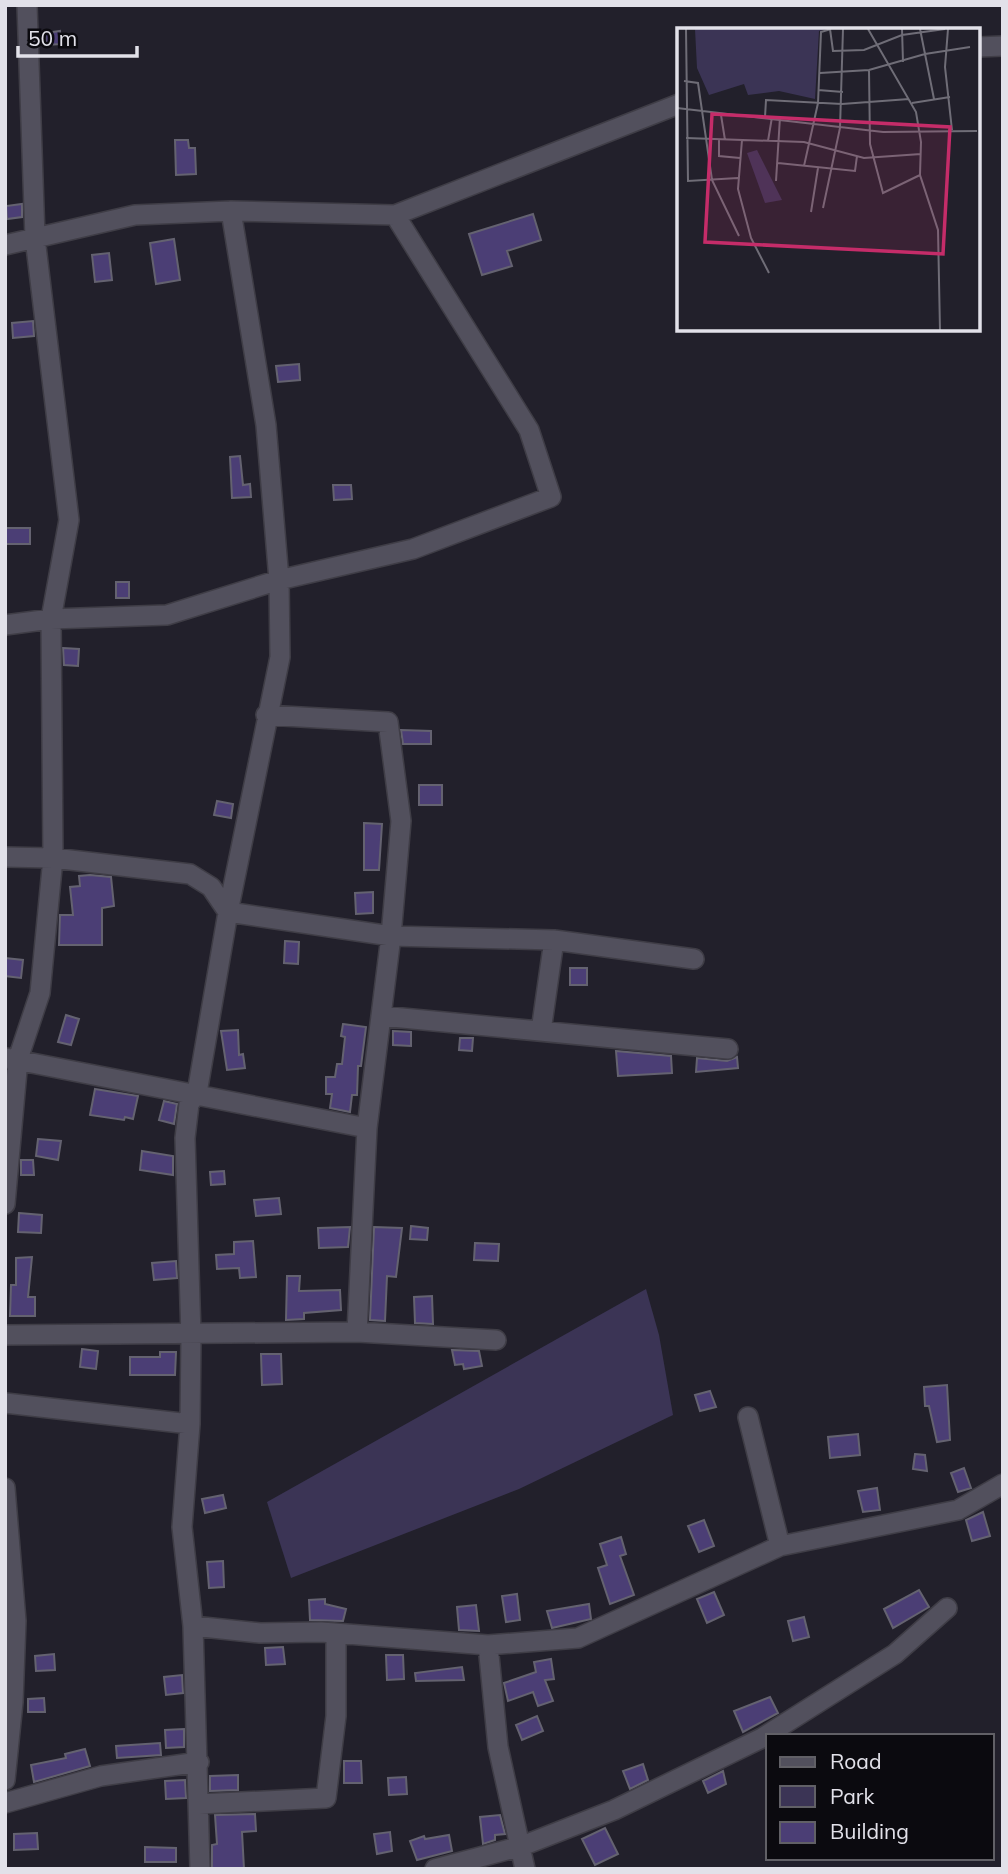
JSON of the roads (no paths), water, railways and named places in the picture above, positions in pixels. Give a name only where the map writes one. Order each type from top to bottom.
[{"type":"street","points":[[5,1204],[12,1059],[40,993],[53,858],[51,619],[69,520],[34,238],[27,5]]},
{"type":"street","points":[[980,47],[1003,46]]},
{"type":"street","points":[[5,245],[135,215],[231,211],[395,215],[677,105]]},
{"type":"street","points":[[200,1869],[199,1762],[192,1626],[182,1527],[190,1424],[191,1336],[185,1138],[190,1104],[197,1093],[228,912],[266,715],[280,657],[279,580],[266,425],[231,211]]},
{"type":"street","points":[[5,625],[51,619],[166,615],[279,580],[413,550],[551,498],[529,430],[395,215]]},
{"type":"street","points":[[266,715],[388,722],[401,821],[391,936],[367,1128],[357,1332]]},
{"type":"street","points":[[5,857],[53,858],[190,874],[211,887],[228,912],[391,936],[554,940],[694,959]]},
{"type":"street","points":[[541,1031],[554,940]]},
{"type":"street","points":[[381,1016],[728,1049]]},
{"type":"street","points":[[12,1059],[367,1128]]},
{"type":"street","points":[[5,1335],[191,1336],[357,1332],[496,1340]]},
{"type":"street","points":[[5,1403],[190,1424]]},
{"type":"street","points":[[748,1417],[780,1546]]},
{"type":"street","points":[[192,1626],[260,1633],[321,1632],[488,1645],[578,1638],[780,1546],[958,1510],[1003,1484]]},
{"type":"street","points":[[5,1488],[16,1621],[10,1665],[5,1780]]},
{"type":"street","points":[[768,1734],[895,1654],[947,1608]]},
{"type":"street","points":[[199,1804],[326,1798],[336,1716],[336,1635]]},
{"type":"street","points":[[488,1645],[498,1747],[525,1869]]},
{"type":"street","points":[[435,1869],[522,1846],[614,1810],[766,1735]]},
{"type":"street","points":[[5,1802],[101,1776],[199,1762]]}]
